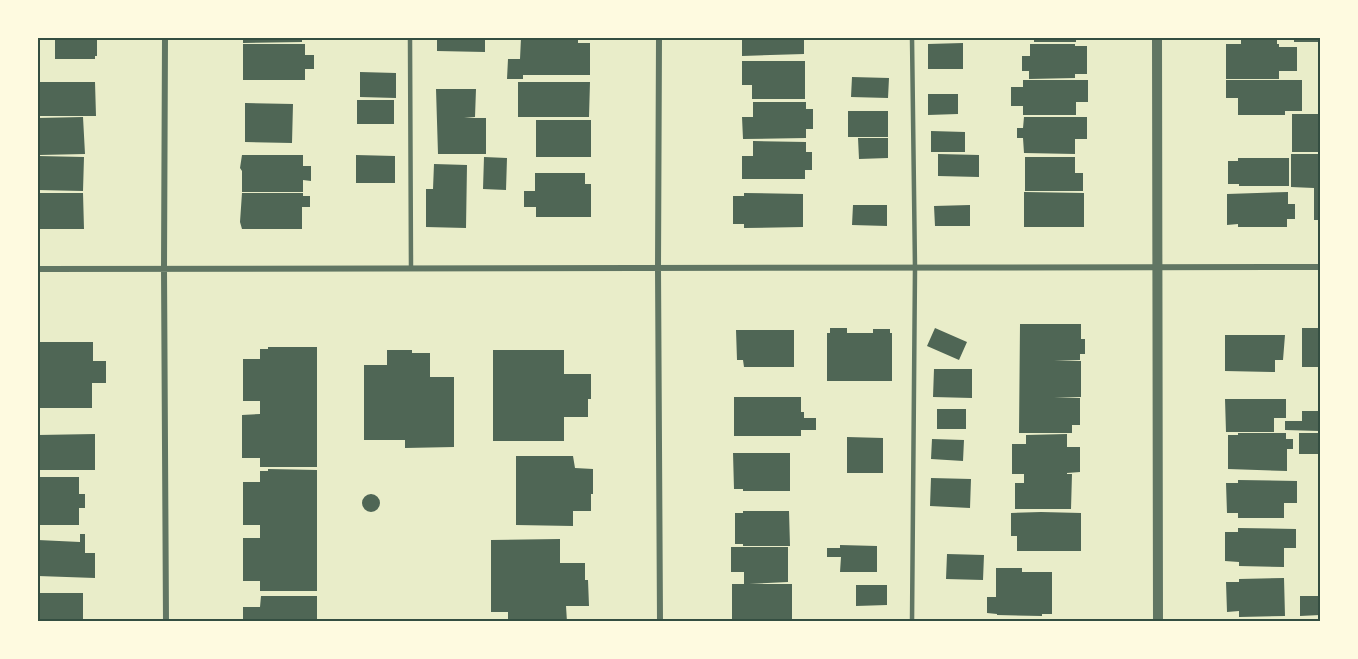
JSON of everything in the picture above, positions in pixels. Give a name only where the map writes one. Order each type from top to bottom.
[{"type":"street","points":[[165,38],[166,621]]},
{"type":"street","points":[[659,38],[660,621]]},
{"type":"street","points":[[1157,38],[1158,621]]},
{"type":"street","points":[[38,269],[1320,267]]},
{"type":"lane","points":[[410,38],[411,268]]},
{"type":"lane","points":[[912,38],[915,268],[912,621]]},
{"type":"building","points":[[55,38],[97,38],[97,56],[95,59],[55,59]]},
{"type":"building","points":[[243,38],[302,38],[302,42],[243,43]]},
{"type":"building","points":[[437,38],[485,38],[485,52],[437,51]]},
{"type":"building","points":[[521,38],[578,38],[578,43],[590,43],[590,75],[523,75],[523,79],[507,79],[508,59],[520,59]]},
{"type":"building","points":[[742,38],[804,38],[804,54],[742,56]]},
{"type":"building","points":[[1034,38],[1076,38],[1076,42],[1034,42]]},
{"type":"building","points":[[1241,38],[1277,38],[1279,47],[1297,47],[1297,71],[1279,71],[1279,79],[1226,79],[1226,44],[1241,44]]},
{"type":"building","points":[[1294,38],[1320,38],[1320,42],[1294,42]]},
{"type":"building","points":[[963,43],[963,69],[928,69],[928,44]]},
{"type":"building","points":[[243,44],[305,44],[305,55],[314,55],[314,69],[305,69],[305,80],[243,80]]},
{"type":"building","points":[[1030,44],[1087,46],[1087,74],[1075,74],[1075,78],[1029,79],[1029,71],[1022,71],[1022,56],[1030,56]]},
{"type":"building","points":[[742,61],[805,61],[805,99],[752,99],[752,85],[742,85]]},
{"type":"building","points":[[360,72],[396,73],[396,98],[360,97]]},
{"type":"building","points":[[852,77],[889,78],[888,98],[851,97]]},
{"type":"building","points":[[1023,80],[1088,80],[1088,102],[1076,102],[1076,115],[1023,115],[1023,106],[1011,106],[1011,87],[1023,87]]},
{"type":"building","points":[[1226,80],[1302,80],[1302,111],[1285,111],[1285,115],[1238,115],[1238,98],[1226,98]]},
{"type":"building","points":[[38,82],[95,82],[96,116],[38,116]]},
{"type":"building","points":[[518,82],[590,82],[589,117],[518,117]]},
{"type":"building","points":[[436,89],[476,89],[475,117],[464,118],[486,118],[486,154],[438,154]]},
{"type":"building","points":[[928,94],[958,94],[958,114],[928,115]]},
{"type":"building","points":[[357,100],[394,100],[394,124],[357,124]]},
{"type":"building","points":[[753,102],[806,102],[806,109],[813,109],[813,129],[806,129],[806,138],[743,139],[742,117],[753,117]]},
{"type":"building","points":[[245,103],[293,104],[292,143],[245,142]]},
{"type":"building","points":[[848,111],[888,111],[888,137],[848,137]]},
{"type":"building","points":[[1292,114],[1320,114],[1320,152],[1292,152]]},
{"type":"building","points":[[83,117],[85,154],[39,155],[38,118]]},
{"type":"building","points":[[1024,117],[1087,117],[1087,139],[1075,139],[1075,154],[1024,153],[1023,138],[1017,138],[1017,128],[1023,128]]},
{"type":"building","points":[[536,120],[591,120],[591,157],[536,157]]},
{"type":"building","points":[[931,131],[965,132],[965,152],[931,152]]},
{"type":"building","points":[[858,138],[888,138],[888,158],[859,159]]},
{"type":"building","points":[[753,141],[806,142],[806,152],[812,152],[812,170],[805,170],[805,179],[742,179],[742,156],[753,156]]},
{"type":"building","points":[[938,154],[979,155],[979,177],[938,176]]},
{"type":"building","points":[[1291,154],[1320,154],[1320,220],[1314,220],[1314,188],[1291,187]]},
{"type":"building","points":[[242,155],[303,155],[303,166],[311,166],[311,181],[303,180],[303,192],[242,192],[240,168]]},
{"type":"building","points":[[356,155],[395,156],[395,183],[356,183]]},
{"type":"building","points":[[38,156],[84,157],[83,191],[38,190]]},
{"type":"building","points":[[484,157],[507,158],[506,190],[483,189]]},
{"type":"building","points":[[1025,157],[1075,157],[1075,173],[1083,173],[1083,191],[1025,191]]},
{"type":"building","points":[[1238,158],[1289,158],[1289,186],[1228,184],[1228,161],[1238,161]]},
{"type":"building","points":[[434,164],[467,165],[466,228],[426,227],[426,189],[433,189]]},
{"type":"building","points":[[535,173],[585,173],[585,184],[591,184],[591,217],[536,217],[536,207],[524,207],[524,191],[535,191]]},
{"type":"building","points":[[1024,192],[1084,193],[1084,227],[1024,227]]},
{"type":"building","points":[[1288,192],[1288,204],[1295,204],[1295,219],[1287,219],[1287,227],[1227,225],[1227,194]]},
{"type":"building","points":[[38,193],[83,193],[84,229],[38,229]]},
{"type":"building","points":[[242,193],[303,193],[303,196],[310,196],[310,207],[302,207],[302,229],[242,229],[240,222]]},
{"type":"building","points":[[744,193],[803,194],[803,227],[744,228],[744,224],[733,224],[733,196],[744,196]]},
{"type":"building","points":[[853,205],[887,205],[887,226],[852,225]]},
{"type":"building","points":[[970,205],[970,226],[935,226],[934,206]]},
{"type":"building","points":[[1020,324],[1081,324],[1081,339],[1085,339],[1085,354],[1080,354],[1080,360],[1054,361],[1081,361],[1081,397],[1054,397],[1080,398],[1080,425],[1072,425],[1072,433],[1019,433]]},
{"type":"building","points":[[830,328],[847,328],[847,333],[873,333],[873,329],[890,329],[892,333],[892,381],[827,381],[827,333],[830,333]]},
{"type":"building","points":[[935,328],[967,342],[959,360],[927,346]]},
{"type":"building","points":[[1302,328],[1320,328],[1320,367],[1302,367]]},
{"type":"building","points":[[736,330],[794,330],[794,367],[744,367],[743,360],[737,360]]},
{"type":"building","points":[[1225,335],[1285,335],[1283,360],[1275,360],[1275,372],[1225,371]]},
{"type":"building","points":[[38,342],[93,342],[93,361],[106,361],[106,383],[92,383],[92,408],[38,408]]},
{"type":"building","points":[[268,347],[317,347],[317,467],[260,467],[260,458],[242,458],[242,415],[260,414],[260,401],[243,401],[243,359],[260,359],[260,349],[268,349]]},
{"type":"building","points":[[387,350],[430,353],[430,377],[454,377],[454,447],[405,448],[405,440],[364,440],[364,365],[387,365]]},
{"type":"building","points":[[493,350],[564,350],[564,374],[591,374],[588,417],[564,417],[564,441],[493,441]]},
{"type":"building","points":[[934,369],[972,369],[972,398],[933,397]]},
{"type":"building","points":[[734,397],[801,397],[801,412],[804,412],[804,418],[816,418],[816,430],[801,430],[801,436],[734,436]]},
{"type":"building","points":[[1225,399],[1286,399],[1286,418],[1274,418],[1274,432],[1226,432]]},
{"type":"building","points":[[937,409],[966,409],[966,429],[937,429]]},
{"type":"building","points":[[1302,411],[1320,411],[1320,431],[1285,430],[1285,421],[1302,421]]},
{"type":"building","points":[[1238,433],[1286,433],[1286,439],[1293,439],[1293,449],[1287,449],[1287,471],[1228,469],[1228,435],[1238,435]]},
{"type":"building","points":[[1299,433],[1320,433],[1320,454],[1299,454]]},
{"type":"building","points":[[95,434],[95,470],[38,470],[38,435]]},
{"type":"building","points":[[1067,434],[1067,447],[1080,447],[1080,472],[1067,473],[1072,474],[1071,509],[1015,509],[1015,483],[1024,483],[1024,474],[1012,474],[1012,444],[1026,444],[1026,435]]},
{"type":"building","points":[[847,437],[883,438],[883,473],[847,473]]},
{"type":"building","points":[[932,439],[964,440],[963,461],[931,459]]},
{"type":"building","points":[[733,453],[790,453],[790,491],[734,489]]},
{"type":"building","points":[[516,456],[573,456],[575,468],[593,469],[591,511],[573,511],[573,526],[516,525]]},
{"type":"building","points":[[268,469],[317,470],[317,591],[260,591],[260,581],[243,581],[243,538],[260,538],[260,525],[243,525],[243,482],[260,482],[260,471],[268,471]]},
{"type":"building","points":[[38,477],[79,477],[79,494],[85,494],[85,508],[79,508],[79,525],[38,525]]},
{"type":"building","points":[[931,478],[971,479],[970,508],[930,506]]},
{"type":"building","points":[[1238,480],[1297,481],[1297,503],[1284,503],[1284,518],[1238,518],[1238,513],[1227,513],[1226,483],[1238,483]]},
{"type":"building","points":[[371,494],[377,497],[380,503],[377,509],[371,512],[365,509],[362,503],[365,497]]},
{"type":"building","points":[[743,511],[789,511],[790,546],[735,544],[735,513],[743,513]]},
{"type":"building","points":[[1011,513],[1081,513],[1081,551],[1017,551],[1017,536],[1011,536]]},
{"type":"building","points":[[1238,528],[1296,529],[1296,548],[1284,548],[1284,567],[1239,566],[1239,562],[1225,561],[1225,532],[1238,532]]},
{"type":"building","points":[[80,534],[85,534],[85,553],[95,553],[95,578],[38,576],[38,540],[80,542]]},
{"type":"building","points":[[560,539],[560,563],[585,563],[589,606],[566,606],[567,622],[508,622],[508,612],[491,612],[491,540]]},
{"type":"building","points":[[840,545],[877,546],[877,572],[840,572],[841,557],[827,557],[827,548],[840,548]]},
{"type":"building","points":[[731,547],[788,547],[788,582],[749,584],[792,584],[792,621],[732,622],[732,584],[744,584],[744,572],[731,572]]},
{"type":"building","points":[[947,554],[984,555],[983,580],[946,579]]},
{"type":"building","points":[[996,568],[1022,568],[1022,572],[1052,572],[1052,614],[1042,614],[1042,616],[987,613],[987,597],[996,597]]},
{"type":"building","points":[[1284,578],[1285,616],[1239,617],[1239,611],[1227,612],[1226,582],[1239,582],[1239,579]]},
{"type":"building","points":[[856,585],[887,585],[887,605],[856,606]]},
{"type":"building","points":[[38,593],[83,593],[83,622],[38,622]]},
{"type":"building","points":[[261,596],[317,596],[317,622],[243,622],[243,607],[260,607]]},
{"type":"building","points":[[1300,596],[1320,596],[1320,615],[1300,616]]}]
